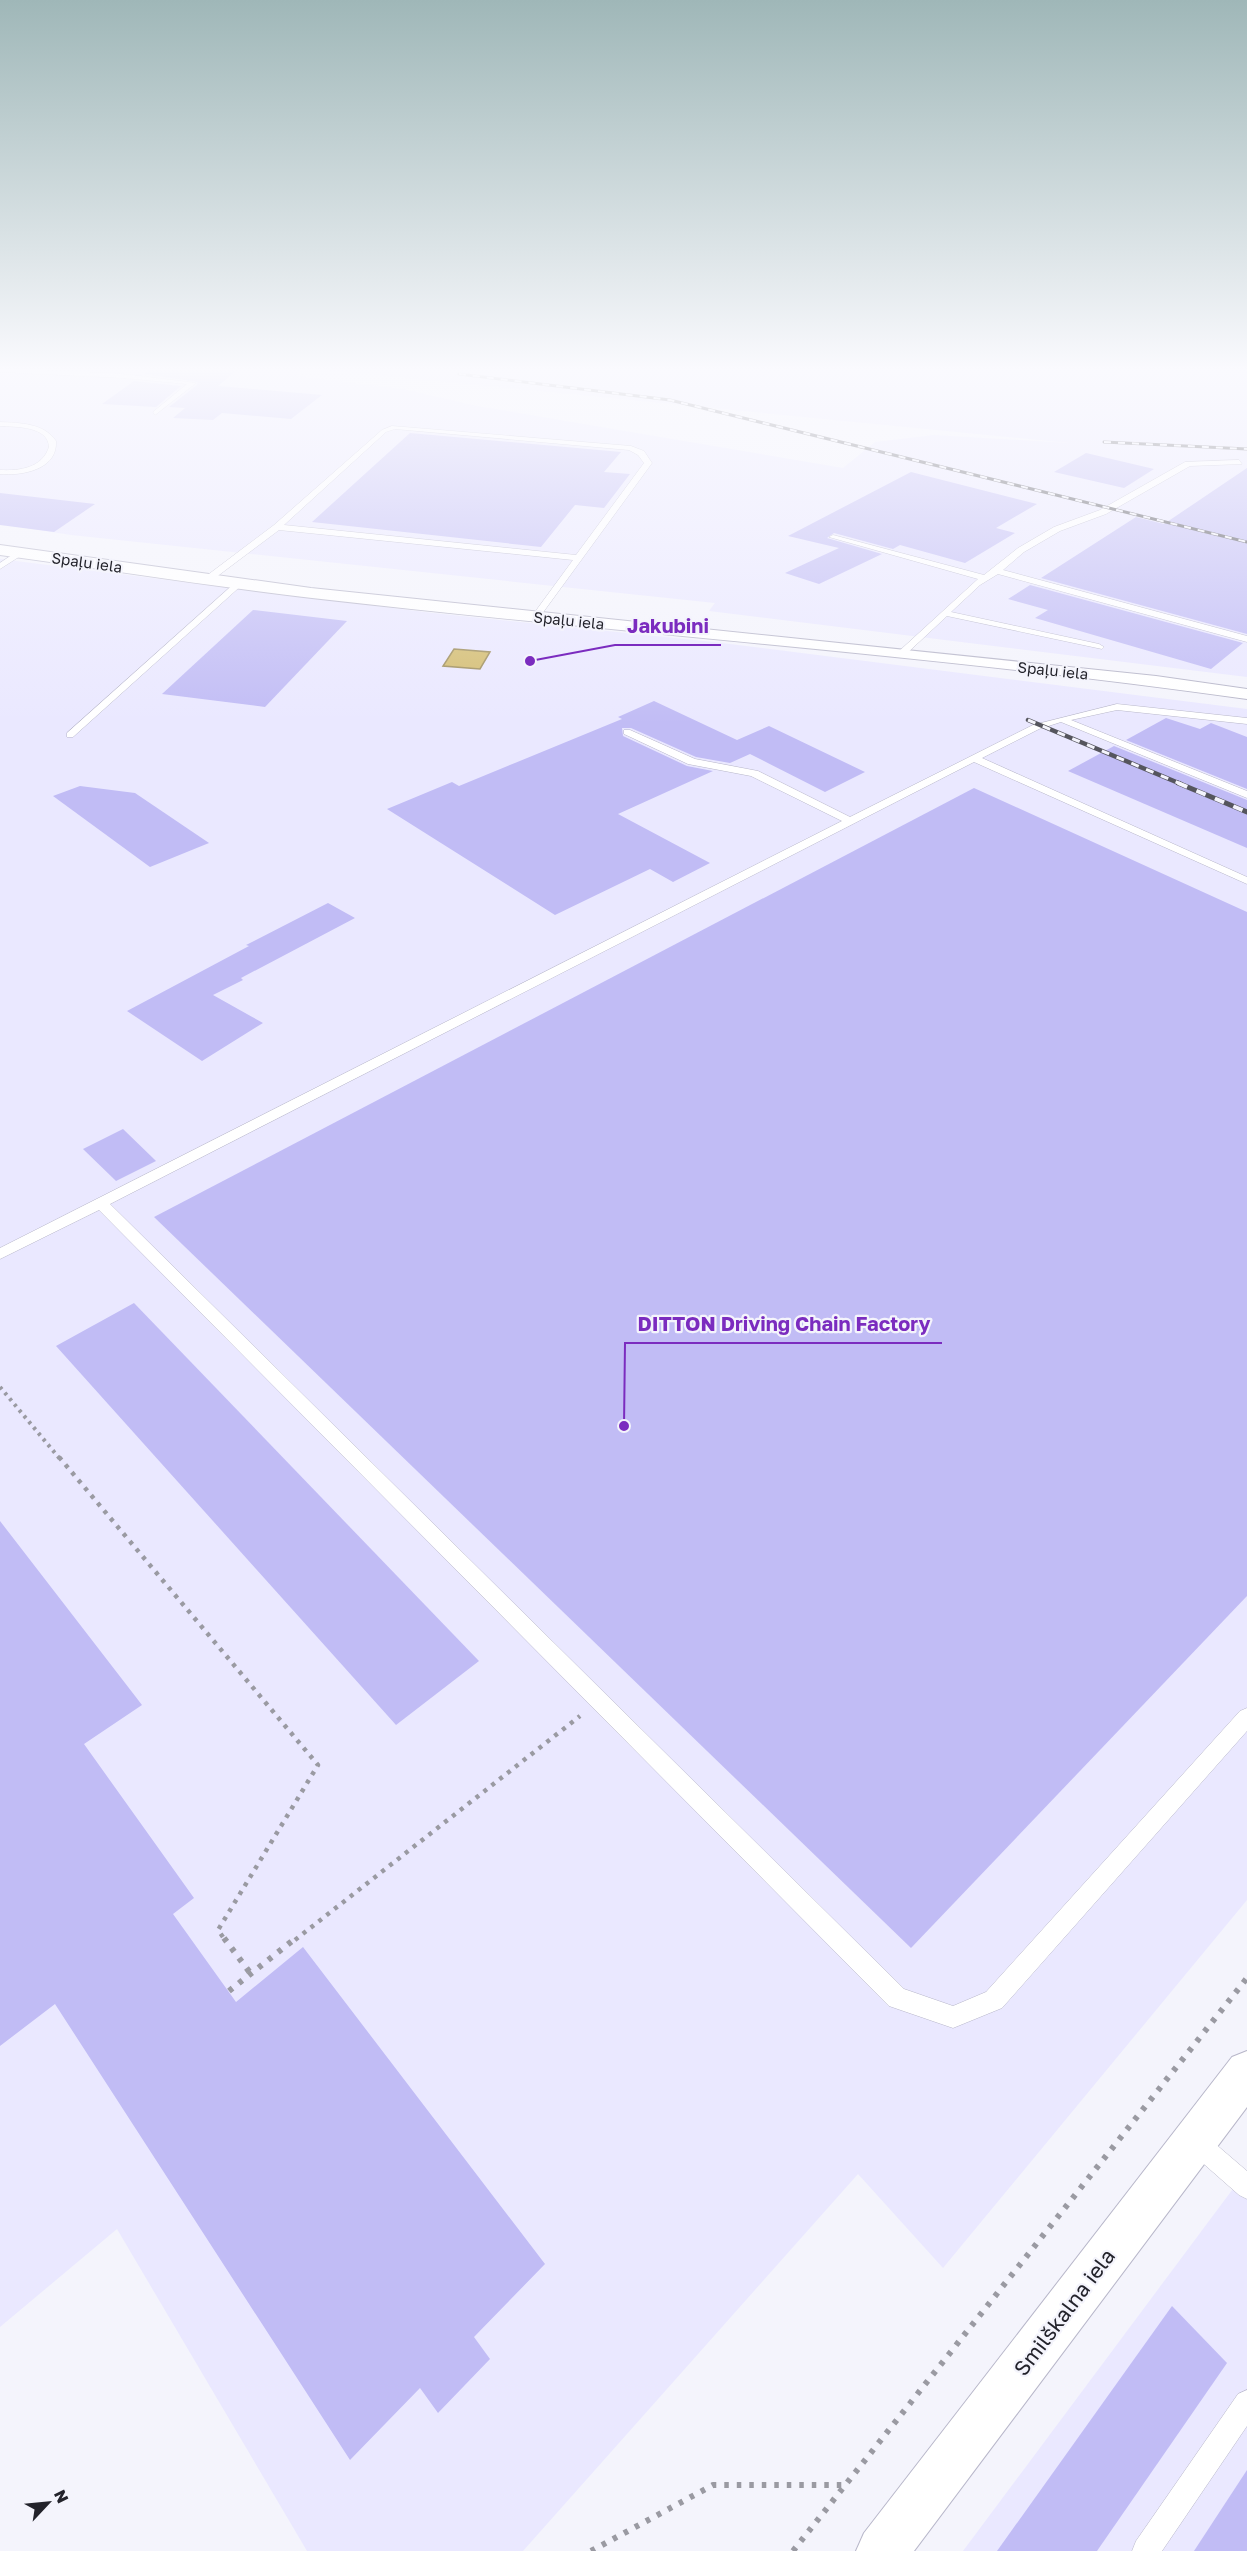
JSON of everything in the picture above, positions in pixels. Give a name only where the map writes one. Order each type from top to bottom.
[{"type":"street","name":"Spaļu iela","points":[[0,550],[239,584],[1156,681],[1247,694]]},
{"type":"street","name":"Smilškalna iela","points":[[882,2551],[1247,2072]]},
{"type":"lane","points":[[208,579],[277,527],[323,486]]},
{"type":"lane","points":[[536,616],[632,486]]},
{"type":"lane","points":[[900,655],[984,578],[997,571],[1021,550],[1057,529],[1103,512],[1149,486]]},
{"type":"lane","points":[[277,527],[580,558]]},
{"type":"lane","points":[[833,537],[984,578]]},
{"type":"lane","points":[[0,567],[21,553]]},
{"type":"lane","points":[[997,571],[1247,639]]},
{"type":"lane","points":[[70,735],[239,584]]},
{"type":"lane","points":[[944,613],[1099,647]]},
{"type":"lane","points":[[0,1254],[1036,728],[1061,719],[1117,707],[1247,722]]},
{"type":"lane","points":[[1061,719],[1247,795]]},
{"type":"lane","points":[[627,732],[692,762],[754,773],[852,822]]},
{"type":"lane","points":[[975,759],[1247,881]]},
{"type":"lane","points":[[101,1203],[897,1998],[953,2018],[994,2000],[1247,1717]]},
{"type":"lane","points":[[1195,2141],[1247,2187]]},
{"type":"lane","points":[[1146,2551],[1247,2403]]},
{"type":"path","points":[[0,1387],[318,1765],[218,1930],[251,1974]]},
{"type":"path","points":[[229,1991],[599,1701]]},
{"type":"path","points":[[793,2551],[1247,1978]]},
{"type":"path","points":[[591,2551],[713,2485],[845,2485]]},
{"type":"shaded area","points":[[0,486],[1247,486],[1247,677],[709,611],[715,603],[71,535],[0,524]]},
{"type":"shaded area","points":[[0,559],[433,613],[714,642],[1247,709],[1247,1900],[943,2268],[858,2174],[523,2551],[307,2551],[117,2229],[0,2327]]},
{"type":"shaded area","points":[[454,649],[490,652],[480,669],[443,666]]},
{"type":"shaded area","points":[[1247,2170],[1247,2551],[963,2551]]},
{"type":"building","points":[[352,486],[621,486],[604,508],[575,505],[541,547],[312,522]]},
{"type":"building","points":[[884,486],[966,486],[1037,504],[996,528],[1015,533],[965,563],[900,545],[893,549],[834,533],[827,538],[882,554],[819,584],[785,573],[839,548],[788,536]]},
{"type":"building","points":[[1220,486],[1247,486],[1247,634],[1041,578],[1136,517],[1164,524]]},
{"type":"building","points":[[0,493],[95,504],[54,532],[0,525]]},
{"type":"building","points":[[1030,585],[1243,643],[1211,669],[1035,618],[1048,610],[1008,599]]},
{"type":"building","points":[[253,610],[347,621],[265,707],[162,694]]},
{"type":"building","points":[[654,701],[737,740],[769,726],[865,772],[825,792],[750,754],[730,763],[696,757],[631,728],[622,728],[623,736],[687,766],[713,771],[618,814],[710,863],[673,882],[650,869],[555,915],[387,809],[452,782],[459,786],[622,719],[618,717]]},
{"type":"building","points":[[1166,718],[1200,729],[1211,723],[1247,737],[1247,789],[1126,740]]},
{"type":"building","points":[[1114,746],[1247,800],[1247,848],[1068,771]]},
{"type":"building","points":[[80,786],[135,793],[209,843],[150,867],[53,796]]},
{"type":"building","points":[[974,788],[1247,912],[1247,1596],[911,1948],[154,1217]]},
{"type":"building","points":[[328,903],[355,918],[213,995],[263,1023],[202,1061],[127,1011],[249,946],[246,945]]},
{"type":"building","points":[[123,1129],[156,1161],[116,1181],[83,1149]]},
{"type":"building","points":[[134,1303],[479,1661],[396,1725],[56,1346]]},
{"type":"building","points":[[0,1521],[142,1705],[84,1744],[194,1898],[173,1914],[236,2002],[303,1947],[545,2264],[474,2337],[490,2359],[438,2413],[420,2388],[350,2460],[55,2004],[0,2046]]},
{"type":"building","points":[[1172,2306],[1227,2363],[1097,2551],[997,2551]]},
{"type":"building","points":[[1247,2470],[1247,2551],[1194,2551]]},
{"type":"railway","points":[[1020,486],[1247,542]]},
{"type":"railway","points":[[1028,720],[1181,784]]},
{"type":"railway","points":[[1178,783],[1247,812]]},
{"type":"place","name":"Jakubini","points":[[530,661]]},
{"type":"place","name":"DITTON Driving Chain Factory","points":[[624,1426]]}]
